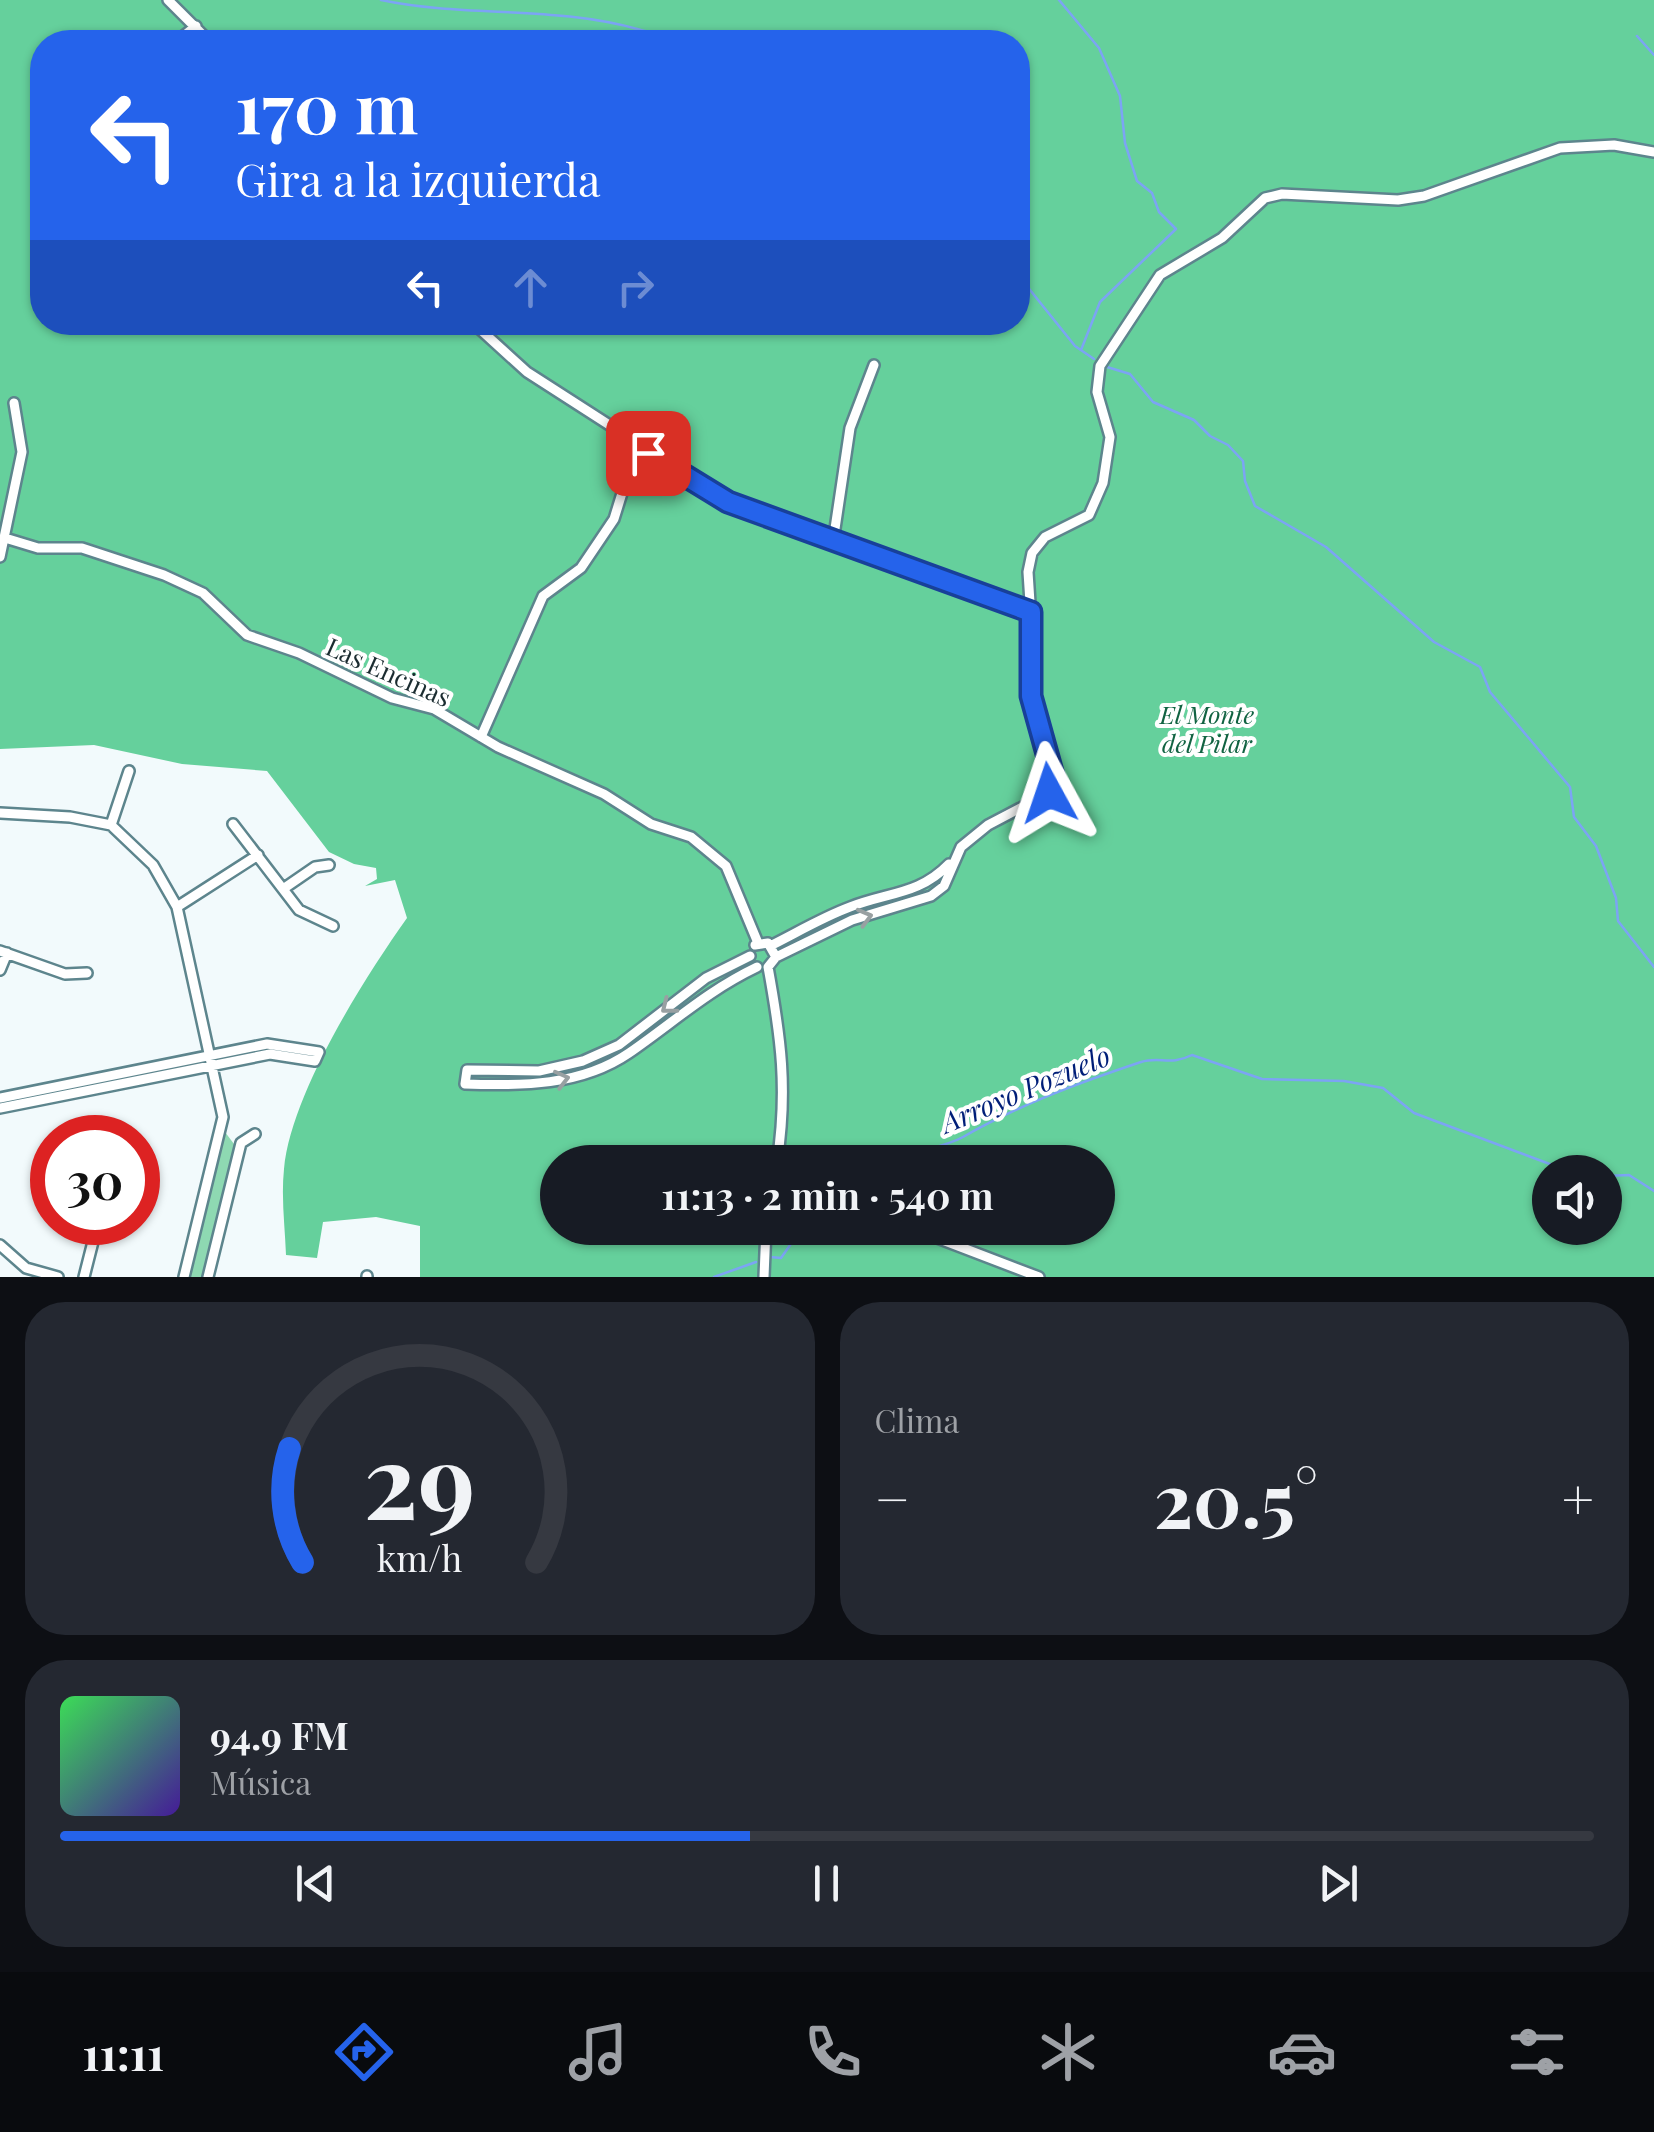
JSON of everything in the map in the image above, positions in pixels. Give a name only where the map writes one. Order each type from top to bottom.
[{"type":"street","points":[[168,0],[200,30]]},
{"type":"street","points":[[191,30],[196,26]]},
{"type":"street","points":[[954,858],[944,886],[931,896],[852,920],[776,956],[763,967],[712,988],[627,1055],[586,1074],[540,1084],[465,1084],[468,1070],[539,1071],[583,1061],[619,1045],[706,978],[750,956],[758,943],[772,945],[851,906],[907,894],[932,882],[954,858],[988,824],[1049,793],[1054,779],[1031,696],[1028,572],[1032,553],[1046,537],[1089,515],[1103,483],[1110,437],[1097,392],[1100,366],[1160,275],[1222,238],[1265,198],[1282,194],[1398,200],[1424,196],[1560,148],[1614,145],[1654,152]]},
{"type":"street","points":[[486,335],[527,372],[728,502],[1031,612]]},
{"type":"street","points":[[833,542],[850,428],[874,366]]},
{"type":"street","points":[[0,557],[22,452],[14,403]]},
{"type":"street","points":[[481,737],[543,596],[582,568],[614,518],[627,476],[648,453]]},
{"type":"street","name":"Las Encinas","points":[[5,538],[38,548],[82,548],[164,575],[203,593],[247,635],[299,653],[392,698],[434,709],[481,737],[604,794],[651,824],[691,837],[726,866],[758,943]]},
{"type":"street","points":[[111,826],[129,771]]},
{"type":"street","points":[[0,813],[70,817],[111,826],[152,865],[177,907],[213,1060],[223,1128],[184,1277]]},
{"type":"street","points":[[232,824],[299,910],[334,926]]},
{"type":"street","points":[[177,907],[258,855]]},
{"type":"street","points":[[283,889],[315,867],[328,866]]},
{"type":"street","points":[[772,945],[776,956]]},
{"type":"street","points":[[0,970],[4,952],[64,974],[87,972]]},
{"type":"street","points":[[750,956],[763,967],[784,1055],[785,1106],[779,1145]]},
{"type":"street","points":[[0,1098],[213,1060],[270,1054],[315,1062],[318,1052],[267,1044],[213,1060],[0,1108]]},
{"type":"street","points":[[223,1128],[234,1131],[242,1144]]},
{"type":"street","points":[[208,1277],[242,1144],[254,1134]]},
{"type":"street","points":[[0,1245],[26,1268],[58,1277]]},
{"type":"street","points":[[84,1277],[92,1245]]},
{"type":"street","points":[[764,1277],[765,1245]]},
{"type":"street","points":[[955,1245],[1039,1277]]},
{"type":"green space","name":"El Monte del Pilar","points":[[0,0],[1654,0],[1654,1277],[420,1277],[420,1226],[376,1217],[323,1222],[317,1258],[286,1255],[284,1169],[300,1107],[332,1039],[407,918],[395,880],[365,886],[377,879],[376,868],[354,864],[329,852],[267,771],[182,764],[94,745],[0,749]]},
{"type":"green space","points":[[225,1132],[237,1148],[204,1277],[188,1277]]},
{"type":"waterway","points":[[381,0],[446,9],[576,17],[643,30]]},
{"type":"waterway","points":[[1059,0],[1099,48],[1120,96],[1125,143],[1137,181],[1152,193],[1159,212],[1176,229],[1100,302],[1081,350]]},
{"type":"waterway","points":[[1637,36],[1654,55]]},
{"type":"waterway","points":[[1030,290],[1075,346],[1094,359]]},
{"type":"waterway","points":[[1107,367],[1130,374],[1153,402],[1194,420],[1210,436],[1228,445],[1243,461],[1245,481],[1255,506],[1326,547],[1434,642],[1480,667],[1490,692],[1570,787],[1574,817],[1596,846],[1616,898],[1618,921],[1654,967]]},
{"type":"waterway","name":"Arroyo Pozuelo","points":[[940,1145],[1094,1078],[1141,1062],[1192,1055],[1262,1079],[1344,1081],[1383,1088],[1414,1113],[1532,1157]]},
{"type":"waterway","name":"Arroyo Pozuelo","points":[[1622,1175],[1629,1175],[1654,1191]]},
{"type":"waterway","name":"Arroyo Pozuelo","points":[[770,1257],[781,1258],[790,1245]]},
{"type":"waterway","name":"Arroyo Pozuelo","points":[[714,1277],[756,1262]]},
{"type":"route","points":[[648,453],[728,502],[1031,612],[1031,696],[1054,779],[1049,793]]}]
